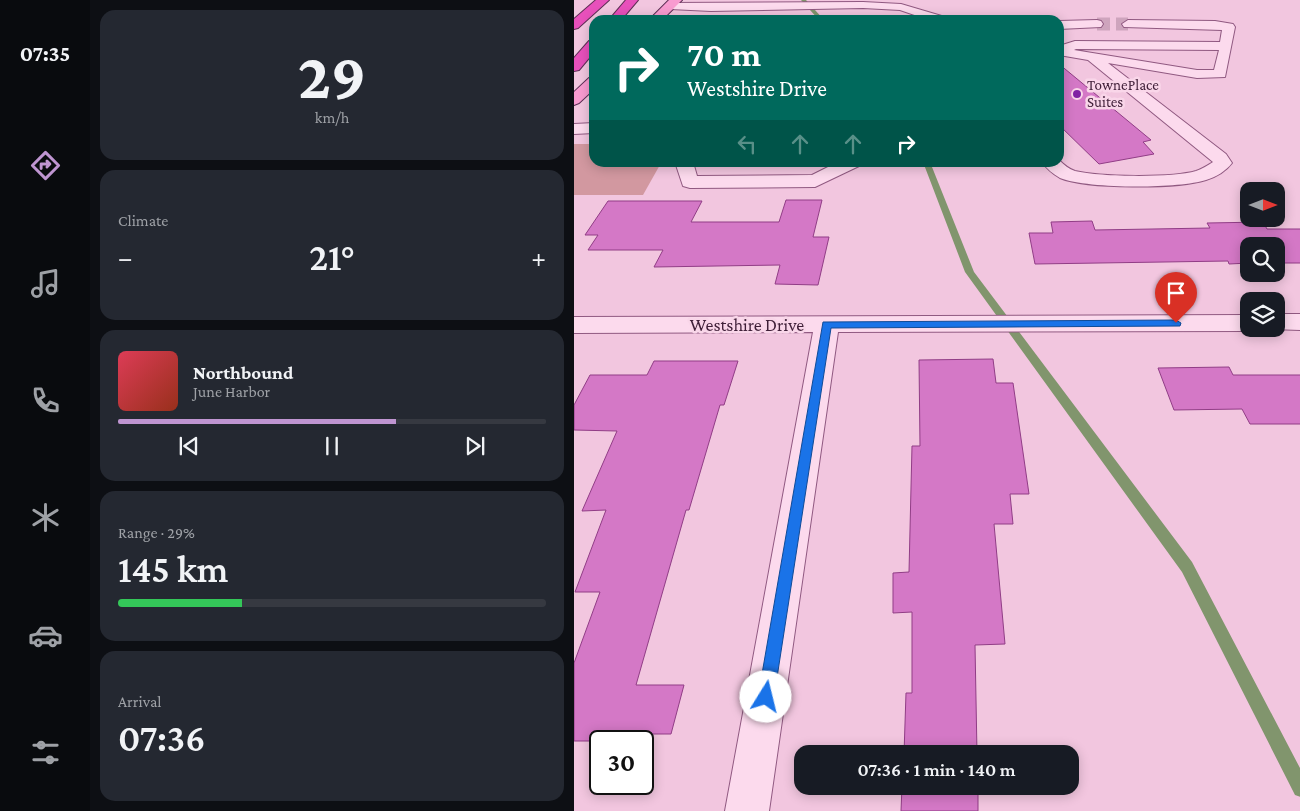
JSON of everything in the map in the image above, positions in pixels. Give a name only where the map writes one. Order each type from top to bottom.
[{"type":"highway","points":[[574,25],[603,0]]},
{"type":"highway","points":[[619,15],[632,0]]},
{"type":"highway","points":[[574,67],[589,50]]},
{"type":"main road","points":[[661,15],[673,3]]},
{"type":"main road","points":[[574,100],[589,85]]},
{"type":"street","points":[[673,3],[704,6],[845,5],[901,7],[926,15]]},
{"type":"street","points":[[1064,25],[1097,24]]},
{"type":"street","points":[[1064,51],[1198,74],[1220,74],[1229,27],[1215,25],[1128,24]]},
{"type":"street","points":[[1064,48],[1075,45],[1226,46]]},
{"type":"street","points":[[1058,167],[1069,175],[1092,178],[1182,178],[1199,176],[1215,170],[1223,163],[1220,158],[1090,56]]},
{"type":"street","points":[[574,129],[589,128]]},
{"type":"street","points":[[686,167],[690,182],[700,182],[815,181],[843,167]]},
{"type":"street","points":[[1285,322],[1300,322]]},
{"type":"street","name":"Westshire Drive","points":[[574,325],[1240,323]]},
{"type":"street","points":[[747,811],[827,325]]},
{"type":"shaded area","points":[[574,144],[589,144],[589,167],[659,167],[643,195],[574,195]]},
{"type":"building","name":"TownePlace Suites","points":[[1064,68],[1151,140],[1143,142],[1154,154],[1099,164],[1064,130]]},
{"type":"building","points":[[786,200],[822,200],[813,237],[829,237],[818,285],[775,284],[780,265],[654,267],[663,250],[588,250],[598,235],[585,235],[608,201],[702,201],[691,222],[779,222]]},
{"type":"building","points":[[1092,221],[1095,230],[1210,228],[1207,223],[1240,222],[1240,228],[1301,229],[1301,263],[1285,263],[1285,237],[1240,237],[1240,263],[1229,264],[1228,261],[1035,264],[1029,233],[1053,233],[1051,222]]},
{"type":"building","points":[[993,359],[996,383],[1013,383],[1029,494],[1010,494],[1013,524],[994,524],[1005,644],[975,645],[977,745],[904,745],[906,693],[912,693],[912,612],[893,613],[893,573],[909,572],[912,446],[920,446],[919,360]]},
{"type":"building","points":[[654,361],[738,361],[724,405],[720,405],[689,510],[686,510],[636,685],[684,685],[671,734],[654,734],[654,730],[589,730],[589,741],[574,741],[574,663],[600,592],[575,592],[606,510],[582,511],[617,431],[574,430],[574,405],[590,375],[647,375]]},
{"type":"building","points":[[1229,367],[1233,375],[1301,375],[1301,424],[1250,424],[1242,409],[1174,410],[1158,368]]},
{"type":"building","points":[[902,795],[978,795],[978,811],[901,811]]},
{"type":"waterway","points":[[803,0],[817,15]]},
{"type":"waterway","points":[[928,167],[970,272],[1187,567],[1301,789]]},
{"type":"tunnel","points":[[1097,24],[1128,24]]},
{"type":"place","name":"TownePlace Suites","points":[[1077,94]]},
{"type":"route","points":[[766,697],[827,325],[1176,323]]}]
